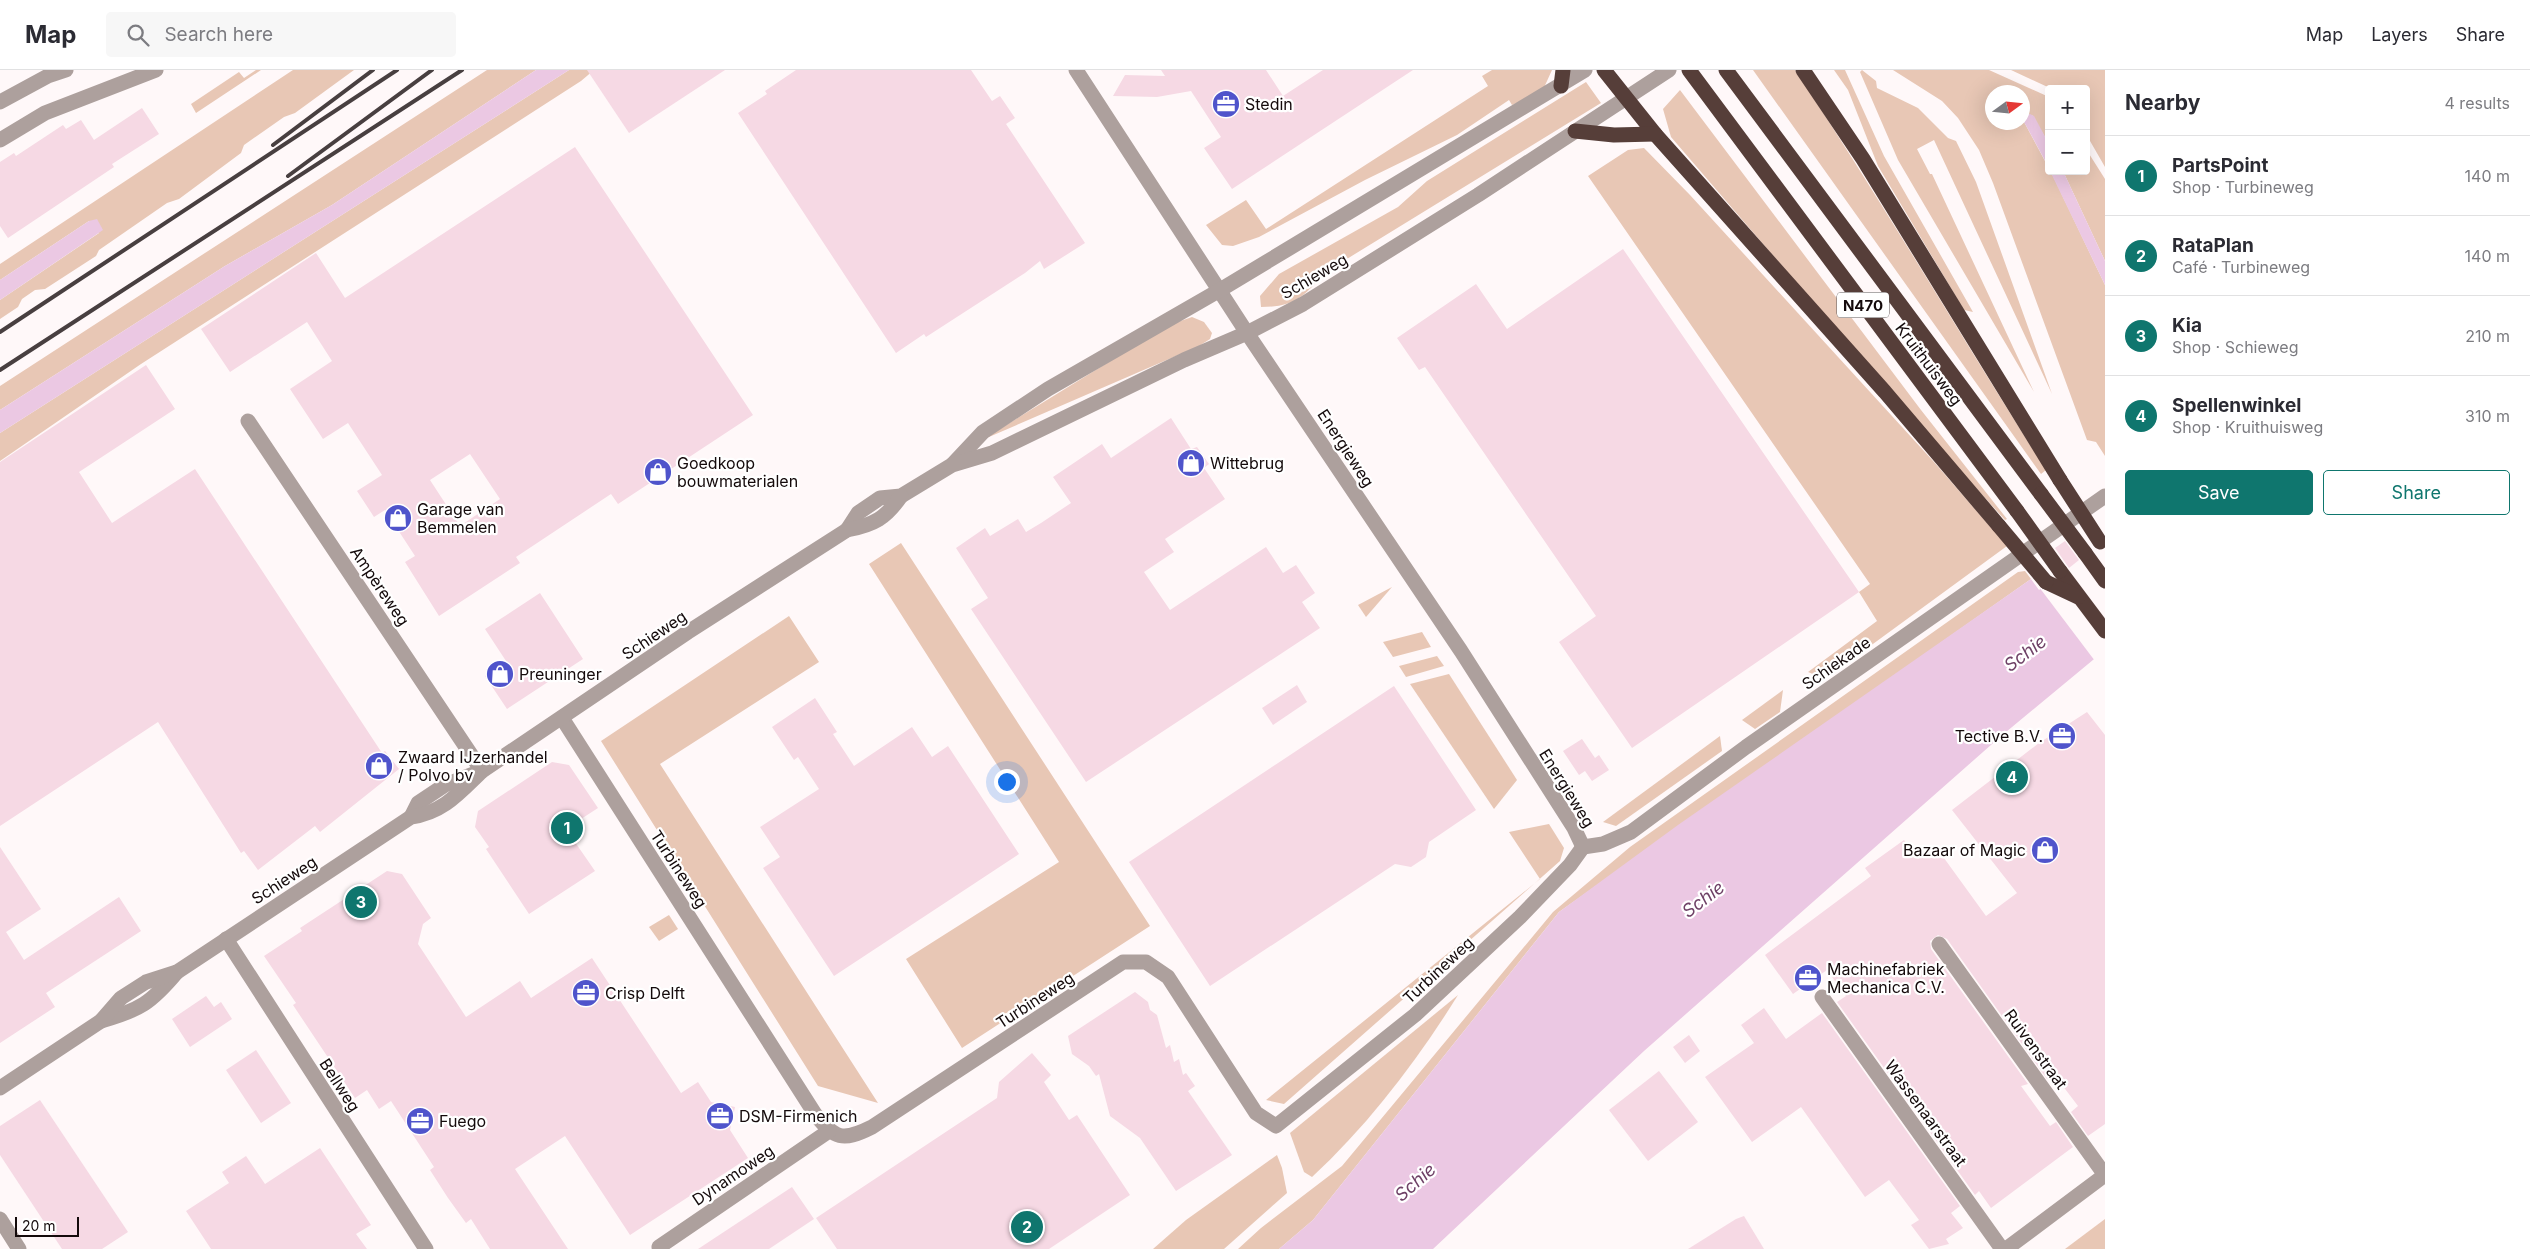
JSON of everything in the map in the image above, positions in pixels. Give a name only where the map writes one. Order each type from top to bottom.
[{"type":"highway","points":[[1561,86],[1563,70]]},
{"type":"highway","name":"N470","points":[[1604,70],[1655,134],[1885,392],[2046,582],[2082,599]]},
{"type":"highway","name":"Kruithuisweg","points":[[1688,70],[2105,631]]},
{"type":"highway","points":[[1803,70],[1863,159],[2060,480],[2105,549]]},
{"type":"highway","name":"Kruithuisweg","points":[[1730,75],[2105,580]]},
{"type":"highway","points":[[1575,130],[1614,134],[1655,134]]},
{"type":"street","points":[[0,102],[66,70]]},
{"type":"street","points":[[0,140],[45,113],[156,70]]},
{"type":"street","name":"Energieweg","points":[[1076,70],[1248,333],[1460,651],[1574,828],[1583,847]]},
{"type":"street","name":"Schieweg","points":[[0,1088],[101,1021],[121,998],[146,982],[177,972],[411,817],[429,815],[454,798],[482,770],[688,632],[847,530],[858,513],[868,506],[880,498],[901,496],[952,465],[983,432],[1040,395],[1220,290],[1585,70]]},
{"type":"street","name":"Schieweg","points":[[952,465],[992,454],[1184,360],[1248,333],[1330,289],[1669,70]]},
{"type":"street","name":"Ampèreweg","points":[[248,420],[482,770]]},
{"type":"street","name":"Schiekade","points":[[1583,847],[1603,844],[1631,832],[1754,742],[2105,496]]},
{"type":"street","name":"Turbineweg","points":[[562,718],[810,1107],[829,1131],[837,1136],[848,1136],[872,1127],[1123,962],[1146,962],[1168,977],[1256,1113],[1276,1126],[1415,1015],[1520,917],[1570,866],[1583,847]]},
{"type":"street","name":"Bellweg","points":[[226,939],[426,1249]]},
{"type":"street","name":"Ruivenstraat","points":[[1939,944],[2105,1175]]},
{"type":"street","name":"Wassenaarstraat","points":[[1822,997],[2004,1249]]},
{"type":"street","name":"Dynamoweg","points":[[660,1249],[659,1247],[829,1131]]},
{"type":"street","points":[[2004,1249],[2105,1175]]},
{"type":"street","points":[[0,1219],[19,1249]]},
{"type":"shaded area","points":[[256,70],[261,70],[196,113],[191,104],[239,72],[244,78]]},
{"type":"shaded area","points":[[293,70],[354,70],[295,113],[284,117],[244,145],[241,153],[179,199],[167,203],[99,250],[96,256],[45,289],[35,290],[22,299],[18,307],[0,319],[0,300],[99,233],[89,221],[0,280],[0,264]]},
{"type":"shaded area","points":[[487,70],[536,70],[332,205],[225,266],[0,410],[0,386]]},
{"type":"shaded area","points":[[569,70],[594,70],[581,81],[141,364],[0,461],[0,433]]},
{"type":"shaded area","points":[[1492,70],[1552,70],[1542,92],[1512,105],[1509,100],[1457,135],[1365,180],[1259,237],[1233,246],[1222,245],[1206,225],[1246,200],[1266,229],[1488,86],[1482,76]]},
{"type":"shaded area","points":[[1753,70],[1795,70],[1859,169],[2046,470],[2041,474]]},
{"type":"shaded area","points":[[1834,70],[1845,70],[1884,156],[1973,312],[1964,310],[1878,166],[1848,90]]},
{"type":"shaded area","points":[[1862,70],[1876,81],[1877,88],[1918,108],[1948,138],[1956,141],[1976,182],[2052,394],[1934,140],[1917,149],[1930,174],[1932,174],[2034,392],[1898,160],[1860,72]]},
{"type":"shaded area","points":[[1893,70],[1989,70],[2022,85],[1985,85],[1985,130],[2028,130],[2045,161],[2045,175],[2052,175],[2105,285],[2105,456],[2096,442],[2087,440],[1993,183],[1979,150],[1958,118],[1942,101]]},
{"type":"shaded area","points":[[2011,70],[2105,70],[2105,167],[2090,141],[2090,85],[2045,86]]},
{"type":"shaded area","points":[[1586,82],[1601,103],[1324,273],[1297,299],[1282,305],[1261,307],[1260,296],[1279,274],[1398,207],[1427,181]]},
{"type":"shaded area","points":[[2030,88],[2045,95],[2045,137],[2032,115],[2030,116]]},
{"type":"shaded area","points":[[1680,90],[1921,410],[2007,519],[2005,520],[1918,424],[1671,137],[1663,109]]},
{"type":"shaded area","points":[[1644,148],[1690,195],[1934,462],[2007,546],[1825,679],[1808,672],[1877,621],[1859,592],[1870,584],[1588,176],[1628,150]]},
{"type":"shaded area","points":[[2090,155],[2105,179],[2105,261],[2065,175],[2090,175]]},
{"type":"shaded area","points":[[1192,317],[1204,322],[1212,333],[1210,339],[1199,346],[982,440],[1169,325]]},
{"type":"shaded area","points":[[901,543],[1150,926],[962,1048],[906,959],[1059,862],[869,564]]},
{"type":"shaded area","points":[[2025,571],[2031,579],[1559,912],[1313,1220],[1279,1249],[1238,1249],[1261,1228],[1342,1166],[1553,912],[1630,847],[2018,572]]},
{"type":"shaded area","points":[[1392,587],[1366,617],[1358,605]]},
{"type":"shaded area","points":[[789,616],[819,662],[660,764],[878,1103],[818,1086],[601,741]]},
{"type":"shaded area","points":[[1422,632],[1431,647],[1393,657],[1383,642]]},
{"type":"shaded area","points":[[1437,656],[1444,666],[1406,677],[1399,666]]},
{"type":"shaded area","points":[[1449,674],[1517,780],[1494,809],[1410,684]]},
{"type":"shaded area","points":[[1783,690],[1780,712],[1755,729],[1742,720]]},
{"type":"shaded area","points":[[1720,736],[1722,751],[1616,826],[1603,822]]},
{"type":"shaded area","points":[[1549,824],[1564,848],[1560,861],[1540,879],[1509,832]]},
{"type":"shaded area","points":[[1535,883],[1284,1104],[1266,1100]]},
{"type":"shaded area","points":[[669,915],[678,929],[659,941],[649,927]]},
{"type":"shaded area","points":[[1458,995],[1409,1068],[1372,1114],[1312,1177],[1304,1172],[1290,1133]]},
{"type":"shaded area","points":[[1277,1155],[1282,1168],[1287,1193],[1224,1249],[1153,1249],[1186,1220]]},
{"type":"shaded area","points":[[2105,1219],[2105,1249],[2065,1249]]},
{"type":"water","points":[[536,70],[569,70],[0,433],[0,410],[225,266],[332,205]]},
{"type":"water","points":[[2030,114],[2034,116],[2045,137],[2045,161],[2028,130],[2030,130]]},
{"type":"water","points":[[2052,175],[2065,175],[2105,261],[2105,285]]},
{"type":"water","points":[[97,219],[103,230],[0,300],[0,280],[89,221]]},
{"type":"water","name":"Schie","points":[[2105,541],[2105,650],[2000,737],[1644,1051],[1433,1249],[1279,1249],[1313,1220],[1559,912],[1678,825],[2031,579],[2039,590]]},
{"type":"pier","points":[[2105,538],[2105,653],[2095,661],[2039,587]]},
{"type":"building","points":[[587,70],[725,70],[629,133]]},
{"type":"building","points":[[796,70],[971,70],[992,101],[1000,96],[1015,118],[1006,124],[1085,243],[1044,269],[1040,261],[1025,273],[926,337],[924,334],[896,353],[738,113],[767,94],[765,91]]},
{"type":"building","points":[[1161,70],[1266,70],[1283,96],[1323,70],[1413,70],[1232,189],[1204,148],[1221,137],[1191,91],[1157,97],[1113,96],[1125,75],[1165,76]]},
{"type":"building","points":[[142,108],[159,134],[112,164],[114,167],[8,238],[0,226],[0,162],[14,153],[16,156],[63,125],[66,129],[81,120],[94,140]]},
{"type":"building","points":[[575,147],[753,415],[618,504],[611,494],[516,557],[520,563],[439,616],[405,562],[415,556],[385,510],[374,517],[357,491],[382,475],[348,423],[323,439],[290,389],[332,361],[307,322],[230,372],[201,329],[316,253],[345,298]],"holes":[[[470,454],[500,499],[460,526],[430,480]]]},
{"type":"building","points":[[1623,249],[1859,592],[1632,748],[1559,642],[1596,616],[1425,367],[1419,370],[1397,338],[1476,284],[1507,329]]},
{"type":"building","points":[[146,365],[175,409],[79,472],[112,523],[195,469],[382,753],[385,751],[399,769],[320,832],[315,826],[258,870],[244,851],[241,853],[158,722],[0,826],[0,462]]},
{"type":"building","points":[[1171,418],[1191,449],[1197,447],[1209,464],[1204,468],[1225,499],[1165,539],[1174,552],[1144,572],[1170,610],[1266,547],[1283,573],[1296,565],[1315,593],[1302,602],[1320,628],[1086,782],[971,609],[988,598],[956,548],[985,528],[990,536],[1018,519],[1026,532],[1041,523],[1071,503],[1053,477],[1102,444],[1111,458]]},
{"type":"building","points":[[2065,541],[2079,560],[2069,568],[2055,548]]},
{"type":"building","points":[[540,593],[583,659],[507,709],[485,676],[506,661],[485,629]]},
{"type":"building","points":[[1297,685],[1307,702],[1273,725],[1262,708]]},
{"type":"building","points":[[1394,686],[1476,810],[1429,842],[1426,857],[1411,867],[1395,864],[1210,986],[1129,862]]},
{"type":"building","points":[[815,698],[837,732],[833,734],[854,766],[912,727],[932,757],[948,746],[1019,854],[834,976],[763,868],[780,857],[760,827],[819,789],[798,757],[794,760],[772,727]]},
{"type":"building","points":[[2087,712],[2105,735],[2105,1124],[2088,1136],[2071,1112],[2078,1106],[2056,1077],[2047,1079],[1947,939],[1938,935],[1930,941],[1931,949],[2028,1084],[2021,1086],[2050,1126],[2056,1122],[2073,1147],[1991,1208],[1979,1191],[1975,1195],[1837,1002],[1846,996],[1827,970],[1793,994],[1765,955],[1871,876],[1865,868],[1904,840],[1918,859],[1936,847],[1986,916],[2017,893],[1952,810],[2039,743]]},
{"type":"building","points":[[1582,739],[1595,758],[1599,755],[1609,770],[1592,781],[1585,771],[1579,775],[1563,751]]},
{"type":"building","points":[[552,762],[569,765],[598,808],[564,830],[568,832],[595,871],[529,914],[486,849],[489,847],[475,827],[478,811]]},
{"type":"building","points":[[0,847],[41,909],[6,932],[24,960],[119,897],[141,931],[46,993],[55,1007],[0,1043]]},
{"type":"building","points":[[387,871],[402,874],[431,918],[423,924],[418,944],[466,1017],[520,981],[531,998],[592,958],[681,1093],[698,1082],[711,1102],[735,1107],[730,1130],[748,1158],[630,1235],[565,1136],[515,1169],[568,1249],[490,1249],[471,1219],[466,1223],[448,1198],[430,1170],[434,1167],[391,1101],[379,1109],[367,1090],[355,1098],[293,1005],[296,1003],[264,956],[302,931],[300,928]]},
{"type":"building","points":[[1135,992],[1148,1002],[1150,1010],[1157,1015],[1166,1048],[1170,1045],[1174,1062],[1179,1059],[1183,1075],[1186,1073],[1195,1086],[1188,1091],[1232,1155],[1176,1191],[1140,1138],[1110,1116],[1099,1074],[1096,1076],[1089,1066],[1072,1054],[1068,1036]]},
{"type":"building","points":[[206,996],[214,1007],[221,1002],[232,1019],[190,1047],[172,1019]]},
{"type":"building","points":[[1764,1008],[1786,1039],[1822,1013],[1960,1206],[1951,1213],[1963,1228],[1946,1239],[1949,1244],[1929,1249],[1911,1225],[1919,1220],[1889,1180],[1865,1197],[1801,1107],[1752,1142],[1705,1077],[1754,1043],[1741,1025]]},
{"type":"building","points":[[1689,1035],[1700,1051],[1685,1063],[1673,1047]]},
{"type":"building","points":[[256,1050],[291,1103],[261,1123],[226,1070]]},
{"type":"building","points":[[1032,1053],[1051,1075],[1044,1082],[1069,1120],[1077,1115],[1130,1195],[1049,1249],[837,1249],[816,1218],[997,1098],[999,1082]]},
{"type":"building","points":[[1659,1071],[1698,1122],[1648,1161],[1609,1110]]},
{"type":"building","points":[[40,1100],[128,1232],[102,1249],[62,1249],[0,1155],[0,1126]]},
{"type":"building","points":[[320,1148],[371,1225],[356,1234],[367,1249],[211,1249],[186,1211],[229,1183],[222,1172],[246,1156],[265,1184]]},
{"type":"building","points":[[792,1187],[814,1219],[769,1249],[698,1249]]},
{"type":"building","points":[[1744,1216],[1764,1249],[1688,1249],[1736,1219]]},
{"type":"railway","points":[[273,145],[373,70]]},
{"type":"railway","points":[[0,332],[397,70]]},
{"type":"railway","points":[[288,176],[432,70]]},
{"type":"railway","points":[[0,370],[462,70]]},
{"type":"place","name":"Stedin","points":[[1226,104]]},
{"type":"place","name":"Wittebrug","points":[[1191,463]]},
{"type":"place","name":"Goedkoop bouwmaterialen","points":[[658,472]]},
{"type":"place","name":"Garage van Bemmelen","points":[[398,518]]},
{"type":"place","name":"Preuninger","points":[[500,674]]},
{"type":"place","name":"Tective B.V.","points":[[2062,736]]},
{"type":"place","name":"Zwaard IJzerhandel / Polvo bv","points":[[379,766]]},
{"type":"place","name":"Spellenwinkel","points":[[2012,777]]},
{"type":"place","name":"PartsPoint","points":[[567,828]]},
{"type":"place","name":"Bazaar of Magic","points":[[2045,850]]},
{"type":"place","name":"Kia","points":[[361,902]]},
{"type":"place","name":"Machinefabriek Mechanica C.V.","points":[[1808,978]]},
{"type":"place","name":"Crisp Delft","points":[[586,993]]},
{"type":"place","name":"DSM-Firmenich","points":[[720,1116]]},
{"type":"place","name":"Fuego","points":[[420,1121]]},
{"type":"place","name":"RataPlan","points":[[1027,1227]]}]
